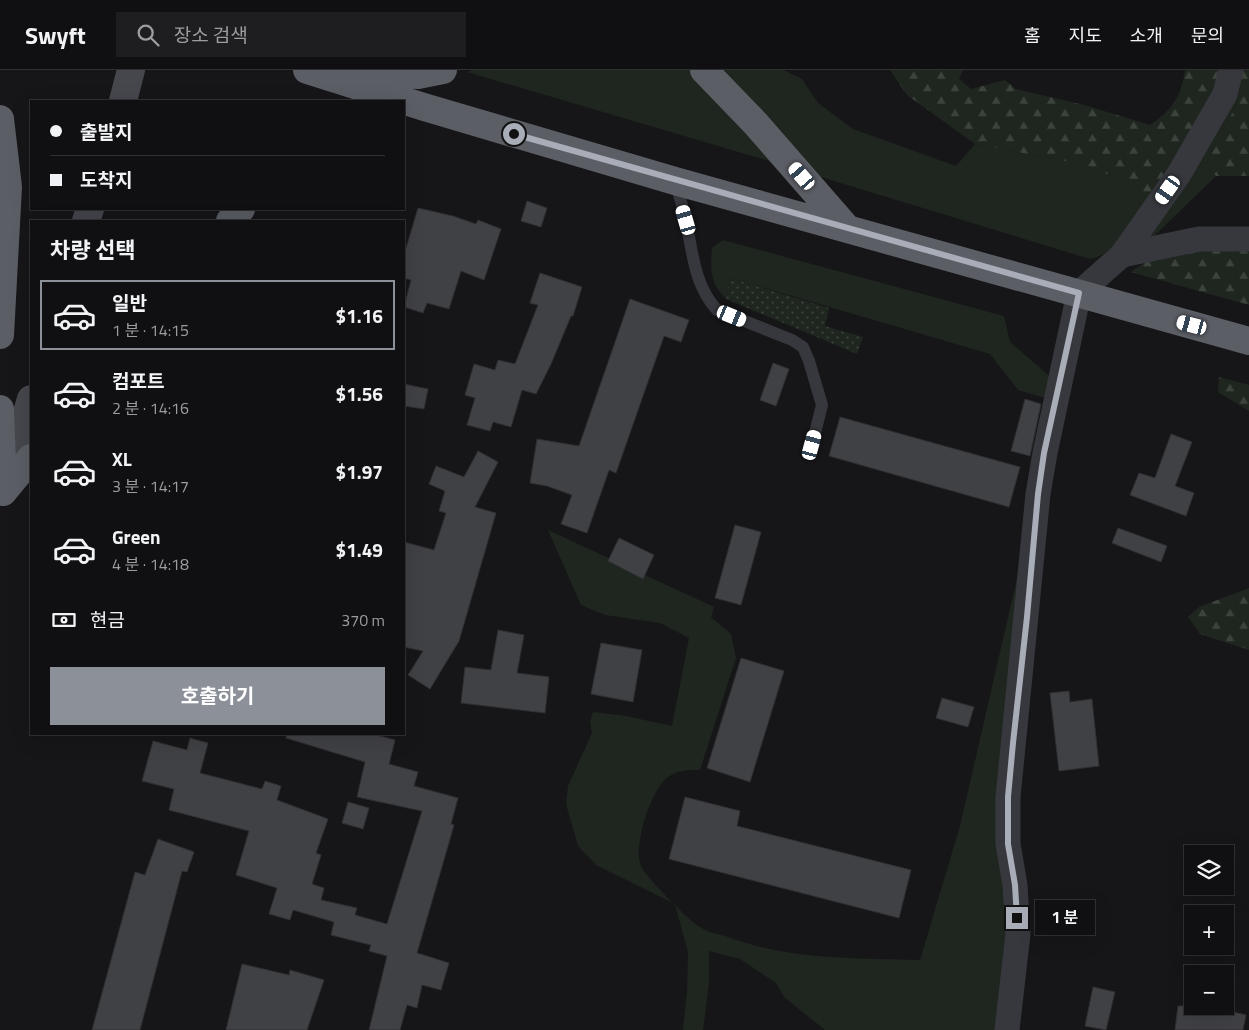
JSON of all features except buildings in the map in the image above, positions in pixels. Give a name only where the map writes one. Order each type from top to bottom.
[{"type":"highway","points":[[307,70],[387,100]]},
{"type":"highway","points":[[322,70],[418,75],[443,70]]},
{"type":"highway","points":[[704,70],[756,124],[845,226]]},
{"type":"highway","points":[[414,110],[845,226],[1249,341]]},
{"type":"highway","points":[[0,119],[8,188],[0,335]]},
{"type":"highway","points":[[231,220],[240,210]]},
{"type":"highway","points":[[0,409],[1,498]]},
{"type":"highway","points":[[1,498],[30,459]]},
{"type":"main road","points":[[123,100],[131,70]]},
{"type":"main road","points":[[1,498],[30,402]]},
{"type":"street","points":[[1007,1030],[1018,934],[1015,885],[1008,844],[1008,797],[1013,743],[1038,494],[1044,453],[1079,293],[1122,255],[1197,148],[1225,94],[1231,70]]},
{"type":"street","points":[[1122,255],[1199,239],[1249,239]]},
{"type":"lane","points":[[675,181],[686,220],[697,277],[709,301],[717,310],[792,340],[803,347],[810,361],[822,405],[812,445]]},
{"type":"green space","points":[[472,70],[692,70],[783,165],[467,72]]},
{"type":"green space","points":[[718,70],[783,70],[802,79],[818,103],[853,129],[956,166],[975,144],[1085,165],[1120,181],[1145,209],[1122,240],[1107,252],[1090,259],[821,177]]},
{"type":"green space","points":[[890,70],[963,70],[959,79],[971,89],[1005,80],[1016,89],[1084,105],[1150,125],[1164,114],[1174,102],[1181,88],[1185,70],[1221,70],[1215,96],[1145,209],[1120,181],[1085,165],[975,144],[907,95]]},
{"type":"green space","points":[[1242,70],[1238,100],[1229,120],[1218,136],[1206,165],[1216,176],[1149,241],[1146,239]]},
{"type":"green space","points":[[1242,70],[1249,70],[1249,176],[1216,176],[1206,165],[1218,136],[1229,120],[1238,100]]},
{"type":"green space","points":[[723,240],[1004,316],[1010,342],[1053,379],[1048,399],[1018,390],[990,354],[730,278],[726,299],[714,282],[711,270],[712,248]]},
{"type":"green space","points":[[1203,250],[1249,250],[1249,305],[1131,272],[1144,263],[1172,253]]},
{"type":"green space","points":[[730,278],[829,308],[825,326],[863,337],[857,354],[726,299]]},
{"type":"green space","points":[[1219,377],[1249,385],[1249,411],[1218,392]]},
{"type":"green space","points":[[548,530],[714,607],[711,617],[731,634],[736,658],[700,770],[687,770],[668,777],[655,794],[644,820],[639,848],[639,859],[642,868],[673,903],[596,865],[578,846],[566,804],[568,786],[592,733],[590,722],[593,712],[626,716],[672,726],[689,638],[660,623],[605,615],[581,605]]},
{"type":"green space","points":[[1024,548],[1008,921],[998,1030],[825,1030],[784,997],[776,983],[740,959],[709,951],[709,983],[703,1030],[683,1030],[687,992],[688,952],[675,906],[694,923],[706,930],[773,950],[845,958],[920,960],[960,826]]},
{"type":"green space","points":[[1249,588],[1249,650],[1200,634],[1188,617],[1199,607]]},
{"type":"route","points":[[514,134],[675,181],[845,226],[1079,293],[1044,453],[1038,494],[1013,743],[1008,797],[1008,844],[1015,885],[1017,918]]}]
